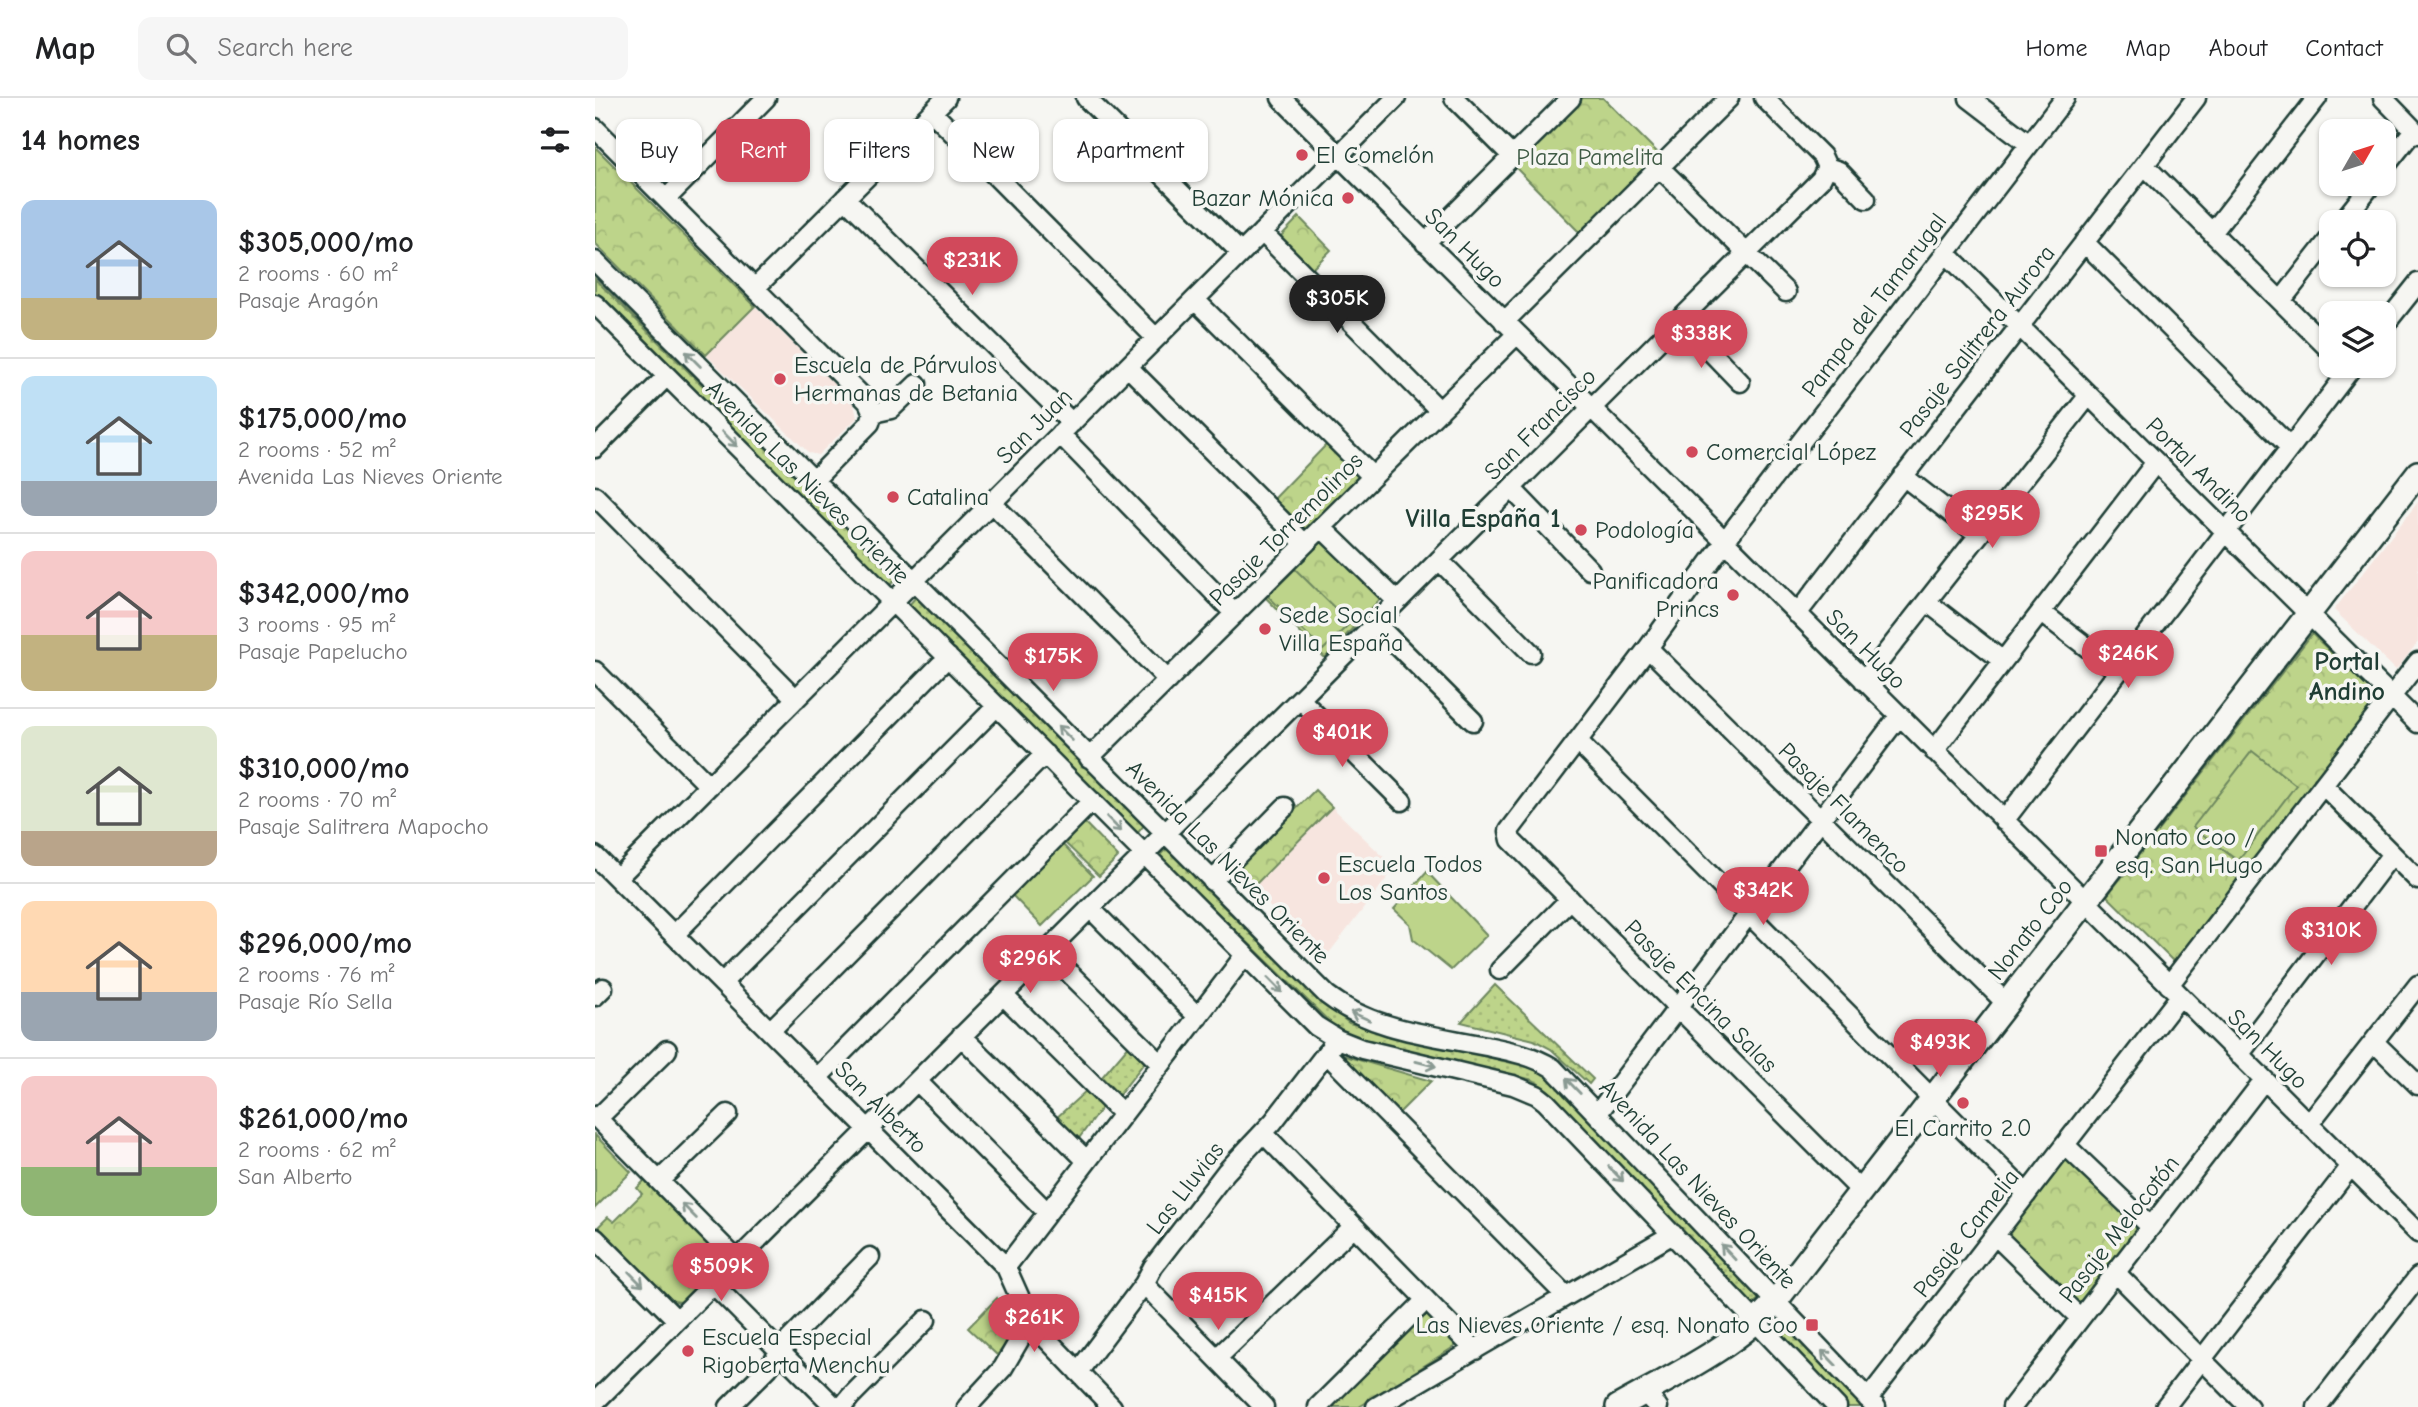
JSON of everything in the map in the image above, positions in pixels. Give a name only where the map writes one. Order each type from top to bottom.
[{"type":"main road","name":"Nonato Coo","points":[[1618,1407],[1651,1399],[1756,1322],[1775,1302],[2418,473]]},
{"type":"street","points":[[666,199],[766,98]]},
{"type":"street","points":[[755,288],[946,98]]},
{"type":"street","points":[[1086,98],[1241,253]]},
{"type":"street","name":"San Hugo","points":[[1281,98],[2418,1233]]},
{"type":"street","name":"San Juan","points":[[617,878],[1396,98]]},
{"type":"street","points":[[1454,98],[1512,156]]},
{"type":"street","points":[[1425,243],[1570,98]]},
{"type":"street","name":"Pasaje Torremolinos","points":[[1090,758],[1440,411],[1510,328],[1659,167],[1728,98]]},
{"type":"street","points":[[1764,98],[1822,156],[1827,167],[1839,171],[1866,199]]},
{"type":"street","points":[[1969,98],[2029,144]]},
{"type":"street","name":"Pampa del Tamarugal","points":[[1508,834],[1724,542],[2065,98]]},
{"type":"street","name":"Pasaje Salitrera Aurora","points":[[1797,614],[2196,98]]},
{"type":"street","points":[[2212,233],[2317,98]]},
{"type":"street","points":[[2394,102],[2416,132],[2396,155]]},
{"type":"street","points":[[932,112],[1156,338]]},
{"type":"street","points":[[595,128],[869,402],[873,413],[870,423],[814,480]]},
{"type":"street","points":[[2144,165],[2319,339]]},
{"type":"street","points":[[1659,167],[1786,292]]},
{"type":"street","name":"San Francisco","points":[[595,1402],[1824,176],[1827,167]]},
{"type":"street","points":[[2351,210],[2363,196]]},
{"type":"street","points":[[845,198],[1066,429],[1235,614]]},
{"type":"street","points":[[1262,232],[1440,411]]},
{"type":"street","points":[[2084,242],[2290,447]]},
{"type":"street","name":"Portal Andino","points":[[1945,252],[2418,723]]},
{"type":"street","points":[[2281,301],[2319,252]]},
{"type":"street","name":"Avenida Las Nieves Oriente","points":[[595,261],[1327,995],[1351,1012],[1376,1023],[1531,1057],[1561,1075],[1872,1403]]},
{"type":"street","points":[[2396,311],[2418,283]]},
{"type":"street","points":[[1195,300],[1373,477]]},
{"type":"street","name":"Avenida Las Nieves Oriente","points":[[595,304],[1316,1026],[1332,1046],[1362,1049],[1513,1085],[1537,1095],[1837,1407]]},
{"type":"street","points":[[1680,320],[1740,382]]},
{"type":"street","points":[[1128,366],[1305,544]]},
{"type":"street","points":[[595,448],[667,376]]},
{"type":"street","points":[[2004,821],[2342,378]]},
{"type":"street","points":[[873,413],[891,409],[917,384]]},
{"type":"street","points":[[1864,681],[2089,395]]},
{"type":"street","points":[[1934,751],[2156,462]]},
{"type":"street","points":[[1903,476],[1979,535]]},
{"type":"street","points":[[1511,488],[1590,570]]},
{"type":"street","points":[[595,496],[796,699]]},
{"type":"street","points":[[992,503],[1168,680]]},
{"type":"street","points":[[1322,527],[1397,601]]},
{"type":"street","points":[[1439,560],[1531,653]]},
{"type":"street","points":[[1927,602],[2003,661]]},
{"type":"street","points":[[2041,612],[2118,671]]},
{"type":"street","points":[[1375,623],[1473,721]]},
{"type":"street","name":"Pasaje Flamenco","points":[[1648,648],[2006,1003]]},
{"type":"street","points":[[674,935],[948,657]]},
{"type":"street","name":"Pasaje Camelia","points":[[1872,1403],[1995,1235],[2065,1145],[2323,785],[2418,662]]},
{"type":"street","points":[[595,671],[709,786]]},
{"type":"street","points":[[1300,699],[1402,801]]},
{"type":"street","points":[[722,984],[997,706]]},
{"type":"street","points":[[1598,1113],[1899,716]]},
{"type":"street","points":[[1577,741],[2027,1194]]},
{"type":"street","points":[[770,1031],[1045,754]]},
{"type":"street","points":[[2323,785],[2418,880]]},
{"type":"street","points":[[817,1078],[1092,801]]},
{"type":"street","points":[[1212,881],[1285,807]]},
{"type":"street","name":"Pasaje Encina Salas","points":[[1508,834],[1861,1191]]},
{"type":"street","points":[[2239,1055],[2392,854]]},
{"type":"street","name":"San Alberto","points":[[595,856],[1006,1267],[1031,1320],[1112,1407]]},
{"type":"street","points":[[1500,971],[1570,899]]},
{"type":"street","points":[[1090,908],[1198,1017]]},
{"type":"street","points":[[1047,951],[1161,1064]]},
{"type":"street","points":[[1006,1267],[1245,955]]},
{"type":"street","points":[[2309,1125],[2418,985]]},
{"type":"street","points":[[1003,995],[1123,1114]]},
{"type":"street","points":[[961,1037],[1087,1161]]},
{"type":"street","points":[[2374,1042],[2418,1085]]},
{"type":"street","points":[[1332,1046],[1566,1296]]},
{"type":"street","name":"Las Lluvias","points":[[1078,1372],[1144,1284],[1153,1267],[1226,1172],[1263,1133],[1332,1046]]},
{"type":"street","points":[[667,1050],[596,1117],[665,1176],[737,1260]]},
{"type":"street","name":"Pasaje Melocotón","points":[[2012,1407],[2265,1080]]},
{"type":"street","points":[[917,1081],[1047,1212]]},
{"type":"street","points":[[665,1176],[728,1114]]},
{"type":"street","points":[[1263,1133],[1475,1350]]},
{"type":"street","points":[[2065,1145],[2151,1227]]},
{"type":"street","points":[[2165,1407],[2351,1166]]},
{"type":"street","points":[[1217,1358],[1354,1226]]},
{"type":"street","points":[[1376,1407],[1673,1234]]},
{"type":"street","points":[[1995,1235],[2080,1318]]},
{"type":"street","points":[[598,1248],[677,1320]]},
{"type":"street","points":[[729,1407],[870,1257]]},
{"type":"street","points":[[2116,1273],[2249,1407]]},
{"type":"street","points":[[2317,1407],[2418,1277]]},
{"type":"street","points":[[713,1284],[835,1407]]},
{"type":"street","points":[[1144,1284],[1264,1407]]},
{"type":"street","points":[[1318,1407],[1426,1300]]},
{"type":"street","points":[[842,1407],[926,1320]]},
{"type":"street","points":[[967,1407],[1003,1368],[1031,1320]]},
{"type":"shaded area","name":"Escuela de Párvulos Hermanas de Betania","points":[[755,306],[854,404],[857,418],[818,455],[809,453],[706,355]]},
{"type":"shaded area","points":[[2418,502],[2418,642],[2396,670],[2334,610]]},
{"type":"shaded area","name":"Escuela Todos Los Santos","points":[[1332,807],[1395,868],[1322,962],[1252,888]]},
{"type":"green space","name":"Plaza Pamelita","points":[[1579,98],[1603,98],[1660,155],[1583,236],[1513,165]]},
{"type":"green space","points":[[595,147],[616,168],[616,182],[630,182],[755,306],[706,355],[595,243]]},
{"type":"green space","points":[[1299,217],[1331,250],[1310,271],[1278,239]]},
{"type":"green space","points":[[595,279],[897,578],[889,586],[595,294]]},
{"type":"green space","points":[[1327,444],[1359,476],[1303,533],[1272,501]]},
{"type":"green space","points":[[1325,540],[1383,596],[1325,658],[1264,596],[1317,542]]},
{"type":"green space","points":[[1295,569],[1350,623],[1323,650],[1268,596]]},
{"type":"green space","points":[[916,597],[1144,825],[1137,834],[908,606]]},
{"type":"green space","points":[[2312,634],[2380,699],[2177,965],[2107,896]]},
{"type":"green space","points":[[2252,751],[2296,785],[2238,861],[2193,827]]},
{"type":"green space","points":[[1315,790],[1332,807],[1252,888],[1230,867],[1275,821],[1280,825]]},
{"type":"green space","points":[[1081,819],[1118,857],[1099,876],[1061,839]]},
{"type":"green space","points":[[1060,842],[1093,876],[1042,926],[1009,892]]},
{"type":"green space","points":[[1167,848],[1326,1004],[1349,1023],[1544,1071],[1755,1290],[1759,1299],[1751,1305],[1746,1301],[1548,1090],[1533,1080],[1342,1034],[1159,856]]},
{"type":"green space","points":[[1427,872],[1487,935],[1451,970],[1413,939],[1410,924],[1394,909]]},
{"type":"green space","points":[[1495,985],[1593,1079],[1589,1084],[1551,1049],[1534,1040],[1461,1022]]},
{"type":"green space","points":[[1131,1043],[1147,1059],[1119,1095],[1102,1077]]},
{"type":"green space","points":[[1335,1053],[1431,1081],[1396,1116]]},
{"type":"green space","points":[[1088,1089],[1104,1104],[1077,1141],[1055,1119]]},
{"type":"green space","points":[[595,1135],[631,1172],[595,1208]]},
{"type":"green space","points":[[2067,1155],[2138,1223],[2139,1233],[2084,1304],[2076,1306],[2009,1239],[2008,1230]]},
{"type":"green space","points":[[646,1179],[719,1250],[719,1265],[683,1302],[669,1301],[598,1227],[608,1217],[614,1222],[642,1194],[637,1188]]},
{"type":"green space","points":[[997,1298],[1016,1334],[997,1355],[968,1328]]},
{"type":"green space","points":[[1424,1311],[1457,1345],[1359,1407],[1325,1407]]},
{"type":"green space","points":[[1790,1328],[1865,1407],[1847,1407],[1780,1337]]},
{"type":"place","name":"El Comelón","points":[[1302,155]]},
{"type":"place","name":"Bazar Mónica","points":[[1348,198]]},
{"type":"place","name":"Escuela de Párvulos Hermanas de Betania","points":[[780,379]]},
{"type":"place","name":"Comercial López","points":[[1692,452]]},
{"type":"place","name":"Catalina","points":[[893,497]]},
{"type":"place","name":"Podología","points":[[1581,530]]},
{"type":"place","name":"Panificadora Princs","points":[[1733,595]]},
{"type":"place","name":"Sede Social Villa España","points":[[1265,629]]},
{"type":"place","name":"Nonato Coo / esq. San Hugo","points":[[2101,851]]},
{"type":"place","name":"Escuela Todos Los Santos","points":[[1324,878]]},
{"type":"place","name":"El Carrito 2.0","points":[[1963,1103]]},
{"type":"place","name":"Las Nieves Oriente / esq. Nonato Coo","points":[[1812,1325]]},
{"type":"place","name":"Escuela Especial Rigoberta Menchu","points":[[688,1351]]},
{"type":"district","name":"Villa España 1","points":[[1483,518]]},
{"type":"district","name":"Portal Andino","points":[[2347,676]]}]
